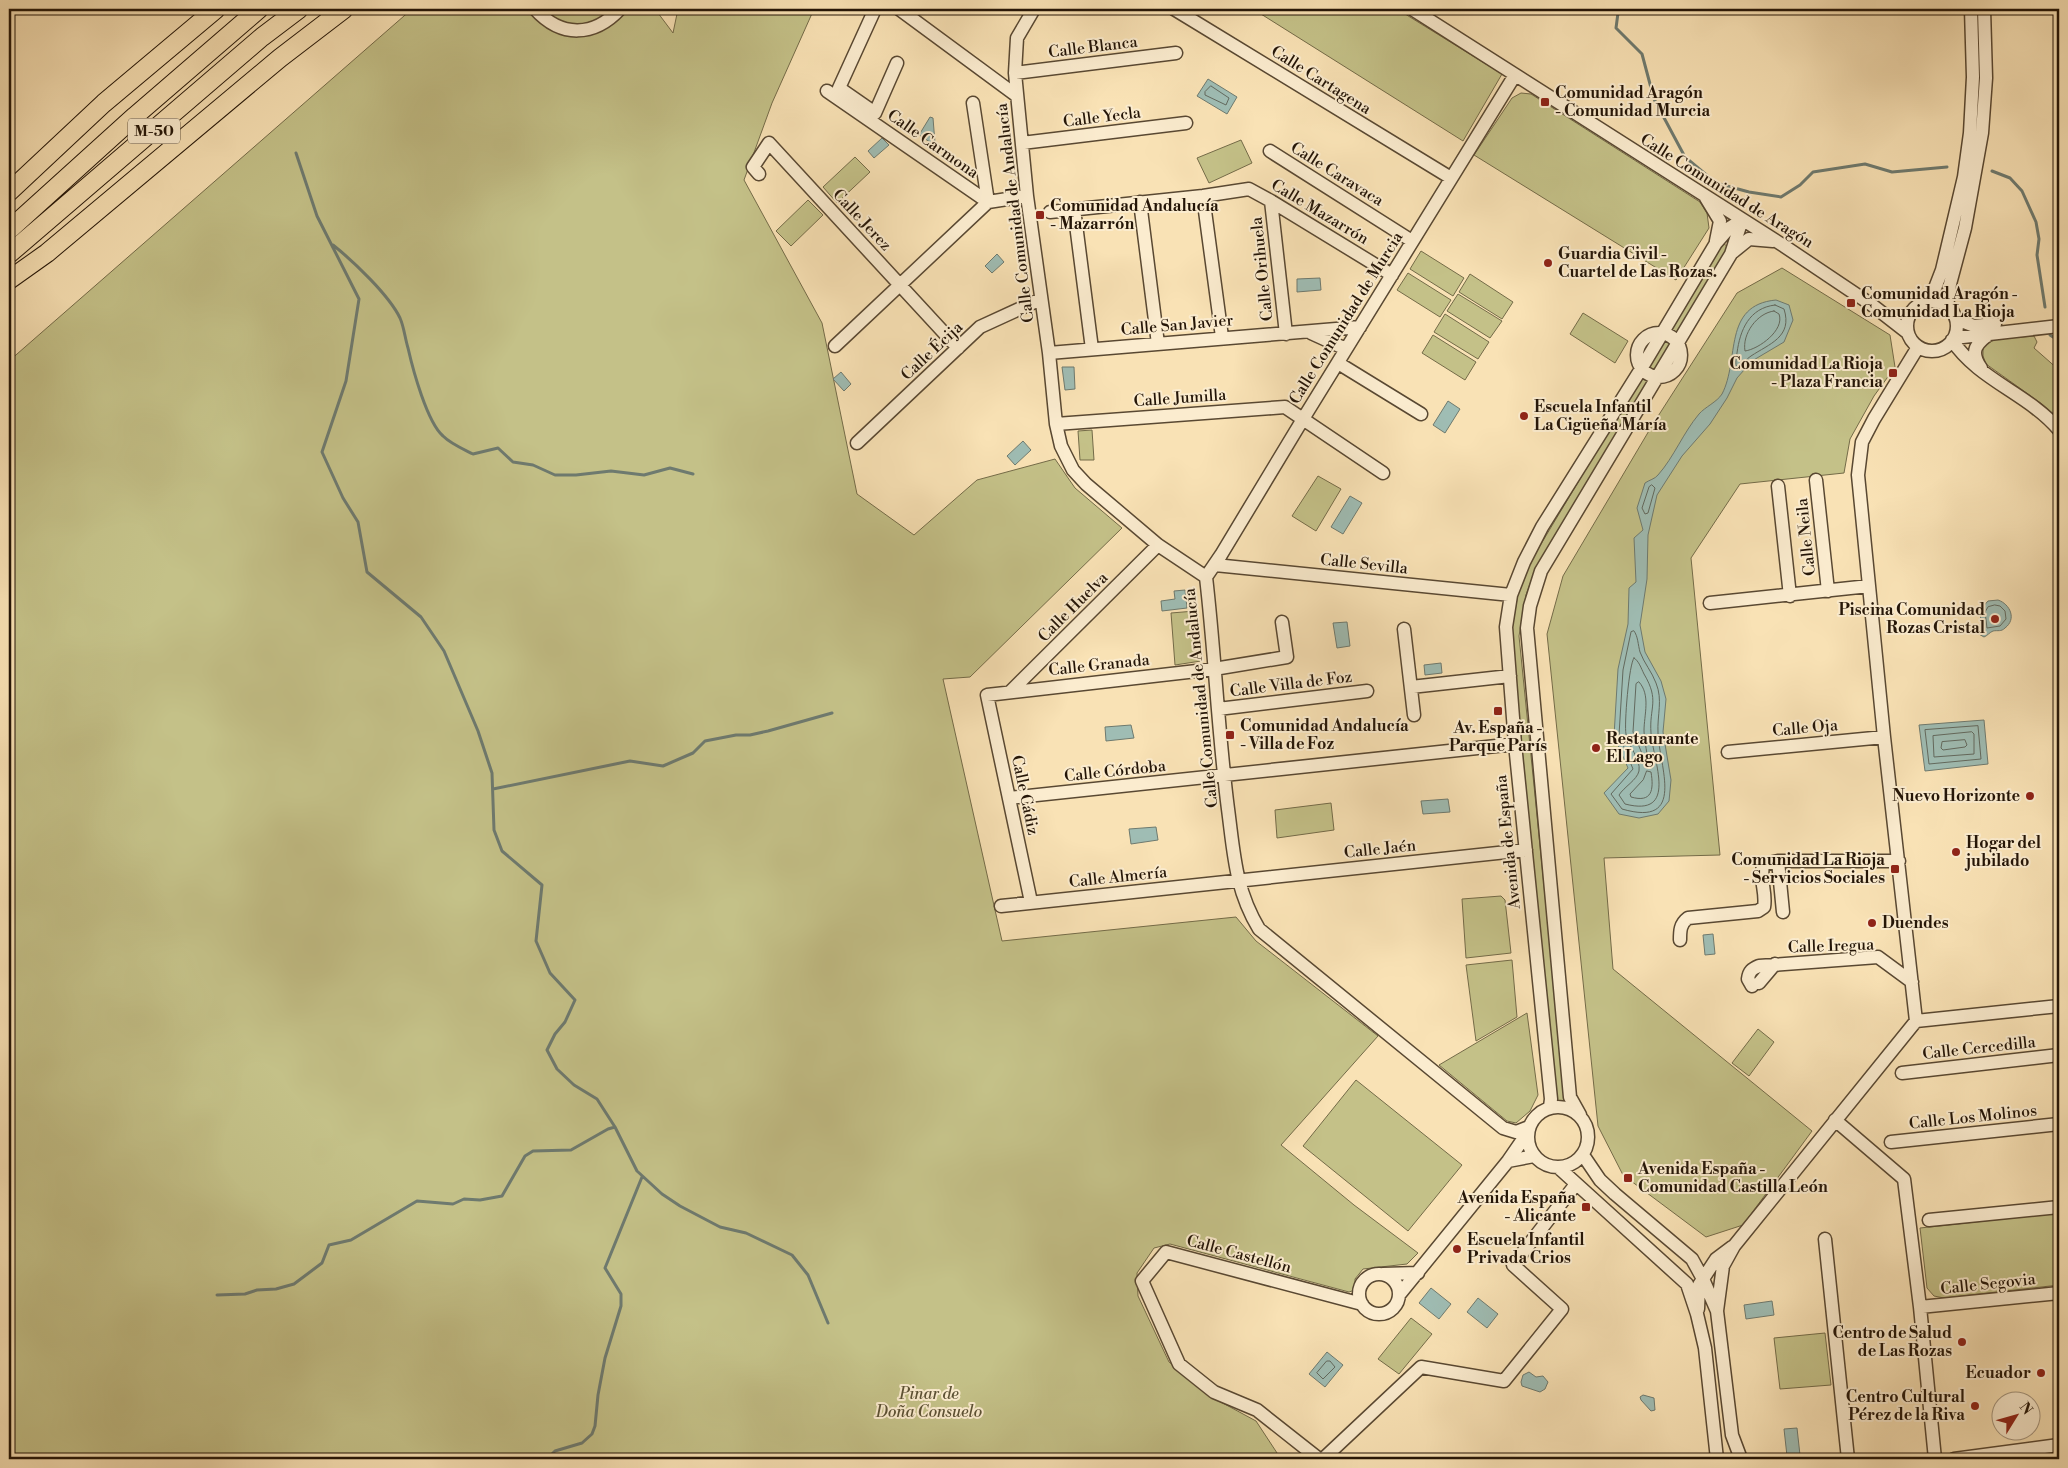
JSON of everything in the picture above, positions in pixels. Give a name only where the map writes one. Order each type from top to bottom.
[{"type":"highway","points":[[9,192],[104,103],[216,9]]},
{"type":"highway","name":"M-50","points":[[9,230],[135,116],[259,9]]},
{"type":"highway","name":"M-50","points":[[9,254],[262,37],[300,9]]},
{"type":"highway","points":[[9,280],[46,253],[280,58],[344,9]]},
{"type":"highway","points":[[9,205],[108,108],[137,76]]},
{"type":"highway","points":[[9,293],[52,258],[133,182]]},
{"type":"street","points":[[535,9],[543,18],[556,26],[570,30],[585,30],[599,26],[620,9]]},
{"type":"street","points":[[875,9],[840,88],[875,113],[897,63]]},
{"type":"street","points":[[899,9],[1017,96]]},
{"type":"street","name":"Calle Comunidad de Andalucía","points":[[1034,9],[1017,38],[1015,73],[1027,196],[1049,353],[1056,424],[1061,446],[1073,470],[1086,484],[1158,545],[1206,577],[1224,776],[1238,881],[1248,910],[1260,929],[1503,1128]]},
{"type":"street","name":"Calle Cartagena","points":[[1174,9],[1451,178]]},
{"type":"street","name":"Calle Comunidad de Aragón","points":[[1412,9],[1776,241],[1872,305],[1908,333]]},
{"type":"street","points":[[1947,306],[1950,284],[1965,228],[1973,77],[1971,9]]},
{"type":"street","points":[[1930,301],[1942,270],[1968,186],[1982,133],[1986,78],[1984,9]]},
{"type":"street","name":"Calle Blanca","points":[[1015,73],[1176,53]]},
{"type":"street","name":"Calle Comunidad de Murcia","points":[[1206,577],[1515,75]]},
{"type":"street","name":"Calle Carmona","points":[[828,91],[988,202]]},
{"type":"street","points":[[973,103],[988,202]]},
{"type":"street","name":"Calle Yecla","points":[[1022,143],[1186,123]]},
{"type":"street","name":"Calle Jerez","points":[[759,174],[753,167],[769,143],[958,348]]},
{"type":"street","name":"Calle Caravaca","points":[[1270,151],[1412,241]]},
{"type":"street","name":"Calle Mazarrón","points":[[1050,212],[1204,196],[1249,189],[1271,200],[1392,275]]},
{"type":"street","points":[[835,346],[988,202],[1027,196]]},
{"type":"street","points":[[1204,196],[1222,337]]},
{"type":"street","name":"Avenida de España","points":[[1705,196],[1720,222],[1716,243]]},
{"type":"street","name":"Calle Orihuela","points":[[1271,200],[1286,334]]},
{"type":"street","points":[[1140,202],[1158,344]]},
{"type":"street","points":[[1074,209],[1092,349]]},
{"type":"street","points":[[1528,1130],[1530,1149],[1534,1156],[1550,1167],[1568,1166],[1583,1155],[1588,1146],[1589,1135],[1586,1124],[1570,1097],[1527,628],[1530,606],[1542,571],[1731,254],[1742,220]]},
{"type":"street","name":"Avenida de España","points":[[1550,1107],[1551,1099],[1514,744],[1506,627],[1510,595],[1542,527],[1641,369],[1716,243],[1729,228],[1742,220]]},
{"type":"street","points":[[1731,254],[1749,239],[1776,241]]},
{"type":"street","name":"Calle Écija","points":[[857,443],[980,327],[1040,299]]},
{"type":"street","points":[[1984,372],[1939,350],[1928,351],[1918,347],[1908,333],[1907,321],[1918,305],[1930,301],[1942,303],[1947,306],[1956,319],[1974,326],[2059,318]]},
{"type":"street","name":"Calle Comunidad de Aragón","points":[[1872,305],[1910,315]]},
{"type":"street","points":[[1953,339],[1956,332],[1956,319]]},
{"type":"street","points":[[1939,350],[1953,339],[1992,332],[2059,326]]},
{"type":"street","name":"Calle San Javier","points":[[1049,353],[1222,337],[1286,334],[1360,327]]},
{"type":"street","name":"Calle San Javier","points":[[1308,332],[1346,349]]},
{"type":"street","points":[[1663,332],[1678,342]]},
{"type":"street","points":[[1984,372],[1974,356],[1976,347],[1982,338],[1992,332]]},
{"type":"street","points":[[1953,339],[1961,354],[1984,372],[2031,403],[2050,419],[2059,430]]},
{"type":"street","points":[[1697,1314],[1699,1286],[1703,1279],[1734,1246],[1916,1020],[1884,737],[1858,475],[1862,442],[1918,347]]},
{"type":"street","points":[[1338,363],[1421,414]]},
{"type":"street","points":[[1641,369],[1648,375],[1657,378]]},
{"type":"street","name":"Calle Jumilla","points":[[1056,424],[1285,407],[1383,473]]},
{"type":"street","name":"Calle Neila","points":[[1816,480],[1828,591]]},
{"type":"street","name":"Calle Neila","points":[[1778,486],[1790,596]]},
{"type":"street","name":"Calle Huelva","points":[[1011,691],[1158,545]]},
{"type":"street","name":"Calle Sevilla","points":[[1215,565],[1510,595]]},
{"type":"street","name":"Calle Neila","points":[[1710,603],[1790,596],[1868,586]]},
{"type":"street","name":"Calle Granada","points":[[987,695],[1214,669],[1287,657],[1282,622]]},
{"type":"street","points":[[1404,629],[1414,715]]},
{"type":"street","points":[[1411,687],[1510,676]]},
{"type":"street","name":"Calle Villa de Foz","points":[[1218,709],[1367,692]]},
{"type":"street","name":"Calle Cádiz","points":[[987,695],[1031,902]]},
{"type":"street","name":"Calle Oja","points":[[1728,752],[1884,737]]},
{"type":"street","name":"Calle Córdoba","points":[[1009,798],[1514,744]]},
{"type":"street","name":"Calle Jaén","points":[[1238,881],[1526,850]]},
{"type":"street","points":[[1680,940],[1680,928],[1688,918],[1758,911],[1764,907],[1761,870],[1764,864],[1778,861],[1899,861]]},
{"type":"street","points":[[1778,861],[1783,912]]},
{"type":"street","name":"Calle Almería","points":[[1000,906],[1238,881]]},
{"type":"street","name":"Calle Iregua","points":[[1755,984],[1748,979],[1749,973],[1753,968],[1775,964],[1878,957],[1912,982]]},
{"type":"street","points":[[1916,1020],[2059,1006]]},
{"type":"street","name":"Calle Cercedilla","points":[[1902,1073],[2059,1055]]},
{"type":"street","points":[[1399,1295],[1508,1161],[1534,1118],[1550,1107],[1561,1106],[1571,1109],[1580,1115]]},
{"type":"street","points":[[1835,1120],[1904,1179],[1920,1307],[1935,1459]]},
{"type":"street","name":"Calle Los Molinos","points":[[1891,1142],[2059,1124]]},
{"type":"street","points":[[1503,1128],[1516,1132],[1528,1130]]},
{"type":"street","points":[[1503,1128],[1510,1143],[1508,1161]]},
{"type":"street","points":[[1583,1155],[1600,1180],[1692,1259],[1717,1311]]},
{"type":"street","points":[[1508,1161],[1534,1156]]},
{"type":"street","points":[[1559,1168],[1625,1226],[1686,1284],[1697,1314],[1705,1348],[1717,1459]]},
{"type":"street","name":"Calle Castellón","points":[[1362,1304],[1166,1252],[1142,1281],[1179,1364],[1214,1392],[1257,1410],[1321,1459],[1421,1367],[1504,1381],[1562,1309],[1513,1265],[1576,1184]]},
{"type":"street","points":[[1929,1220],[2059,1207]]},
{"type":"street","points":[[1625,1226],[1651,1239],[1694,1280],[1703,1279]]},
{"type":"street","points":[[1825,1239],[1848,1459]]},
{"type":"street","points":[[1692,1259],[1720,1262]]},
{"type":"street","points":[[1720,1262],[1717,1311],[1732,1435],[1741,1459]]},
{"type":"street","points":[[1382,1274],[1393,1280],[1398,1287],[1399,1295],[1397,1303],[1391,1310],[1380,1314],[1371,1312],[1362,1304],[1359,1293],[1364,1281],[1371,1275],[1382,1274],[1418,1273]]},
{"type":"street","name":"Calle Segovia","points":[[1920,1307],[2059,1293]]},
{"type":"street","points":[[1954,1459],[2021,1455],[2059,1445]]},
{"type":"green space","name":"Pinar de Doña Consuelo","points":[[412,9],[655,9],[673,33],[678,9],[814,9],[772,103],[744,180],[822,323],[857,494],[914,535],[977,480],[1055,459],[1075,488],[1122,528],[970,677],[943,679],[1002,941],[1236,917],[1256,941],[1378,1036],[1281,1145],[1354,1205],[1418,1253],[1407,1264],[1363,1269],[1355,1279],[1355,1290],[1349,1292],[1170,1244],[1154,1248],[1137,1273],[1138,1296],[1169,1362],[1219,1401],[1256,1421],[1281,1459],[9,1459],[9,361]]},
{"type":"green space","points":[[1253,9],[1397,9],[1502,74],[1463,141]]},
{"type":"green space","points":[[1521,93],[1531,94],[1700,202],[1707,213],[1709,228],[1676,280],[1474,155],[1512,98]]},
{"type":"green space","points":[[1241,140],[1252,163],[1209,183],[1197,158]]},
{"type":"green space","points":[[855,157],[870,172],[837,203],[823,187]]},
{"type":"green space","points":[[808,200],[823,215],[791,246],[776,231]]},
{"type":"green space","points":[[1722,242],[1729,248],[1535,570],[1526,595],[1519,636],[1566,1105],[1557,1105],[1511,636],[1518,593],[1529,564]]},
{"type":"green space","points":[[1421,251],[1464,278],[1453,296],[1410,269]]},
{"type":"green space","points":[[1782,268],[1890,335],[1895,367],[1874,396],[1850,439],[1844,473],[1740,484],[1691,558],[1720,855],[1604,858],[1613,969],[1812,1131],[1743,1225],[1706,1237],[1623,1175],[1598,1126],[1547,634],[1563,576],[1653,424],[1737,293]]},
{"type":"green space","points":[[1408,273],[1451,300],[1440,317],[1397,290]]},
{"type":"green space","points":[[1470,274],[1513,302],[1502,319],[1459,292]]},
{"type":"green space","points":[[1458,294],[1502,321],[1490,338],[1447,311]]},
{"type":"green space","points":[[1583,313],[1628,341],[1615,363],[1570,334]]},
{"type":"green space","points":[[1445,314],[1489,342],[1478,359],[1434,332]]},
{"type":"green space","points":[[1433,335],[1476,362],[1465,380],[1422,353]]},
{"type":"green space","points":[[2034,336],[2037,342],[2034,348],[2059,370],[2059,419],[2042,404],[1986,364],[1983,356],[1983,346],[1996,339]]},
{"type":"green space","points":[[1092,430],[1094,460],[1080,460],[1078,431]]},
{"type":"green space","points":[[1318,476],[1341,489],[1316,531],[1292,516]]},
{"type":"green space","points":[[1195,611],[1201,661],[1175,665],[1171,613]]},
{"type":"green space","points":[[1331,803],[1334,830],[1277,838],[1275,810]]},
{"type":"green space","points":[[1501,896],[1505,900],[1511,953],[1466,958],[1462,899]]},
{"type":"green space","points":[[1512,960],[1517,1017],[1476,1041],[1466,965]]},
{"type":"green space","points":[[1527,1013],[1538,1095],[1530,1111],[1516,1123],[1507,1121],[1439,1065]]},
{"type":"green space","points":[[1758,1029],[1774,1042],[1749,1076],[1732,1063]]},
{"type":"green space","points":[[1356,1080],[1462,1165],[1408,1231],[1303,1146]]},
{"type":"green space","points":[[2059,1213],[2059,1285],[1944,1298],[1934,1296],[1927,1288],[1920,1228]]},
{"type":"green space","points":[[1411,1318],[1432,1334],[1399,1374],[1378,1359]]},
{"type":"green space","points":[[1825,1333],[1831,1385],[1780,1389],[1774,1338]]},
{"type":"water","points":[[1208,79],[1237,97],[1227,114],[1197,96]]},
{"type":"water","points":[[930,117],[933,118],[935,143],[933,144],[919,135]]},
{"type":"water","points":[[882,138],[889,145],[874,158],[868,151]]},
{"type":"water","points":[[997,254],[1004,262],[992,273],[985,266]]},
{"type":"water","points":[[1320,278],[1321,290],[1297,292],[1297,279]]},
{"type":"water","points":[[1776,300],[1789,305],[1793,320],[1784,342],[1752,361],[1737,378],[1710,424],[1682,456],[1657,495],[1648,535],[1647,579],[1640,625],[1645,652],[1661,681],[1666,699],[1663,732],[1671,780],[1669,801],[1658,814],[1639,818],[1619,814],[1604,793],[1628,768],[1614,736],[1618,669],[1628,624],[1629,588],[1636,582],[1634,538],[1643,530],[1637,508],[1645,483],[1658,475],[1699,414],[1722,394],[1727,380],[1735,336],[1747,312],[1759,304]]},
{"type":"water","points":[[1062,367],[1074,367],[1075,389],[1065,390]]},
{"type":"water","points":[[841,372],[851,384],[844,391],[833,379]]},
{"type":"water","points":[[1448,401],[1460,409],[1445,433],[1433,425]]},
{"type":"water","points":[[1023,441],[1031,450],[1015,465],[1007,456]]},
{"type":"water","points":[[1350,496],[1362,503],[1343,534],[1331,527]]},
{"type":"water","points":[[1185,590],[1187,608],[1162,611],[1161,601],[1175,599],[1174,591]]},
{"type":"water","name":"Piscina Comunidad Rozas Cristal","points":[[1998,600],[2009,608],[2011,620],[2004,629],[1993,631],[1984,637],[1977,633],[1981,623],[1980,610],[1988,601]]},
{"type":"water","points":[[1347,622],[1350,646],[1337,648],[1333,623]]},
{"type":"water","points":[[1441,663],[1442,673],[1425,675],[1424,665]]},
{"type":"water","points":[[1984,720],[1988,764],[1925,771],[1919,725]]},
{"type":"water","points":[[1131,725],[1134,738],[1106,741],[1105,727]]},
{"type":"water","points":[[1448,799],[1450,812],[1423,814],[1421,801]]},
{"type":"water","points":[[1156,827],[1158,840],[1131,844],[1129,829]]},
{"type":"water","points":[[1713,934],[1715,954],[1705,955],[1703,935]]},
{"type":"water","points":[[1431,1288],[1451,1304],[1439,1319],[1419,1303]]},
{"type":"water","points":[[1478,1298],[1498,1314],[1487,1328],[1467,1312]]},
{"type":"water","points":[[1772,1301],[1774,1315],[1746,1319],[1744,1305]]},
{"type":"water","points":[[1327,1352],[1343,1365],[1325,1387],[1309,1374]]},
{"type":"water","points":[[1529,1372],[1536,1377],[1543,1376],[1548,1382],[1545,1389],[1540,1392],[1522,1386],[1523,1375]]},
{"type":"water","points":[[1643,1395],[1654,1398],[1655,1410],[1651,1411],[1641,1400],[1640,1397]]},
{"type":"water","points":[[1797,1428],[1800,1455],[1787,1456],[1784,1429]]},
{"type":"waterway","points":[[1615,9],[1618,13],[1616,28],[1642,54],[1654,99],[1685,157],[1716,183],[1749,192],[1781,197],[1800,185],[1813,172],[1865,164],[1892,172],[1947,167]]},
{"type":"waterway","points":[[296,153],[317,216],[359,299],[346,381],[322,452],[343,498],[358,522],[367,572],[421,617],[444,651],[478,731],[492,773],[494,830],[502,851],[542,885],[536,941],[550,973],[575,1000],[565,1022],[555,1034],[547,1050],[557,1069],[574,1085],[597,1099],[615,1127],[637,1171],[662,1194],[680,1206],[720,1227],[746,1233],[792,1255],[808,1275],[828,1323]]},
{"type":"waterway","points":[[1992,171],[2010,178],[2022,191],[2036,222],[2039,239],[2037,255],[2045,307]]},
{"type":"waterway","points":[[333,245],[370,279],[395,309],[401,321],[413,369],[426,408],[437,429],[453,444],[473,454],[498,448],[513,462],[533,465],[555,475],[611,471],[644,475],[670,468],[693,474]]},
{"type":"waterway","points":[[2050,335],[2053,337],[2059,336]]},
{"type":"waterway","points":[[493,789],[630,761],[663,766],[693,753],[705,741],[736,735],[750,735],[832,713]]},
{"type":"waterway","points":[[217,1295],[245,1294],[257,1290],[276,1289],[294,1284],[322,1263],[329,1245],[351,1240],[417,1201],[453,1204],[464,1199],[480,1200],[502,1196],[525,1156],[533,1151],[571,1150],[615,1127]]},
{"type":"waterway","points":[[547,1459],[555,1451],[582,1443],[592,1434],[595,1426],[598,1395],[605,1358],[621,1306],[621,1294],[605,1268],[642,1177]]},
{"type":"place","name":"Comunidad Aragón - Comunidad Murcia","points":[[1545,102]]},
{"type":"place","name":"Comunidad Andalucía - Mazarrón","points":[[1040,215]]},
{"type":"place","name":"Guardia Civil - Cuartel de Las Rozas.","points":[[1548,263]]},
{"type":"place","name":"Comunidad Aragón - Comunidad La Rioja","points":[[1851,303]]},
{"type":"place","name":"Comunidad La Rioja - Plaza Francia","points":[[1893,373]]},
{"type":"place","name":"Escuela Infantil La Cigüeña María","points":[[1524,416]]},
{"type":"place","name":"Piscina Comunidad Rozas Cristal","points":[[1995,619]]},
{"type":"place","name":"Av. España - Parque París","points":[[1498,711]]},
{"type":"place","name":"Comunidad Andalucía - Villa de Foz","points":[[1230,735]]},
{"type":"place","name":"Restaurante El Lago","points":[[1596,748]]},
{"type":"place","name":"Nuevo Horizonte","points":[[2030,796]]},
{"type":"place","name":"Hogar del jubilado","points":[[1956,852]]},
{"type":"place","name":"Comunidad La Rioja - Servicios Sociales","points":[[1895,869]]},
{"type":"place","name":"Duendes","points":[[1872,923]]},
{"type":"place","name":"Avenida España - Comunidad Castilla León","points":[[1628,1178]]},
{"type":"place","name":"Avenida España - Alicante","points":[[1586,1207]]},
{"type":"place","name":"Escuela Infantil Privada Crios","points":[[1457,1249]]},
{"type":"place","name":"Centro de Salud de Las Rozas","points":[[1962,1342]]},
{"type":"place","name":"Ecuador","points":[[2041,1373]]},
{"type":"place","name":"Centro Cultural Pérez de la Riva","points":[[1975,1406]]}]
